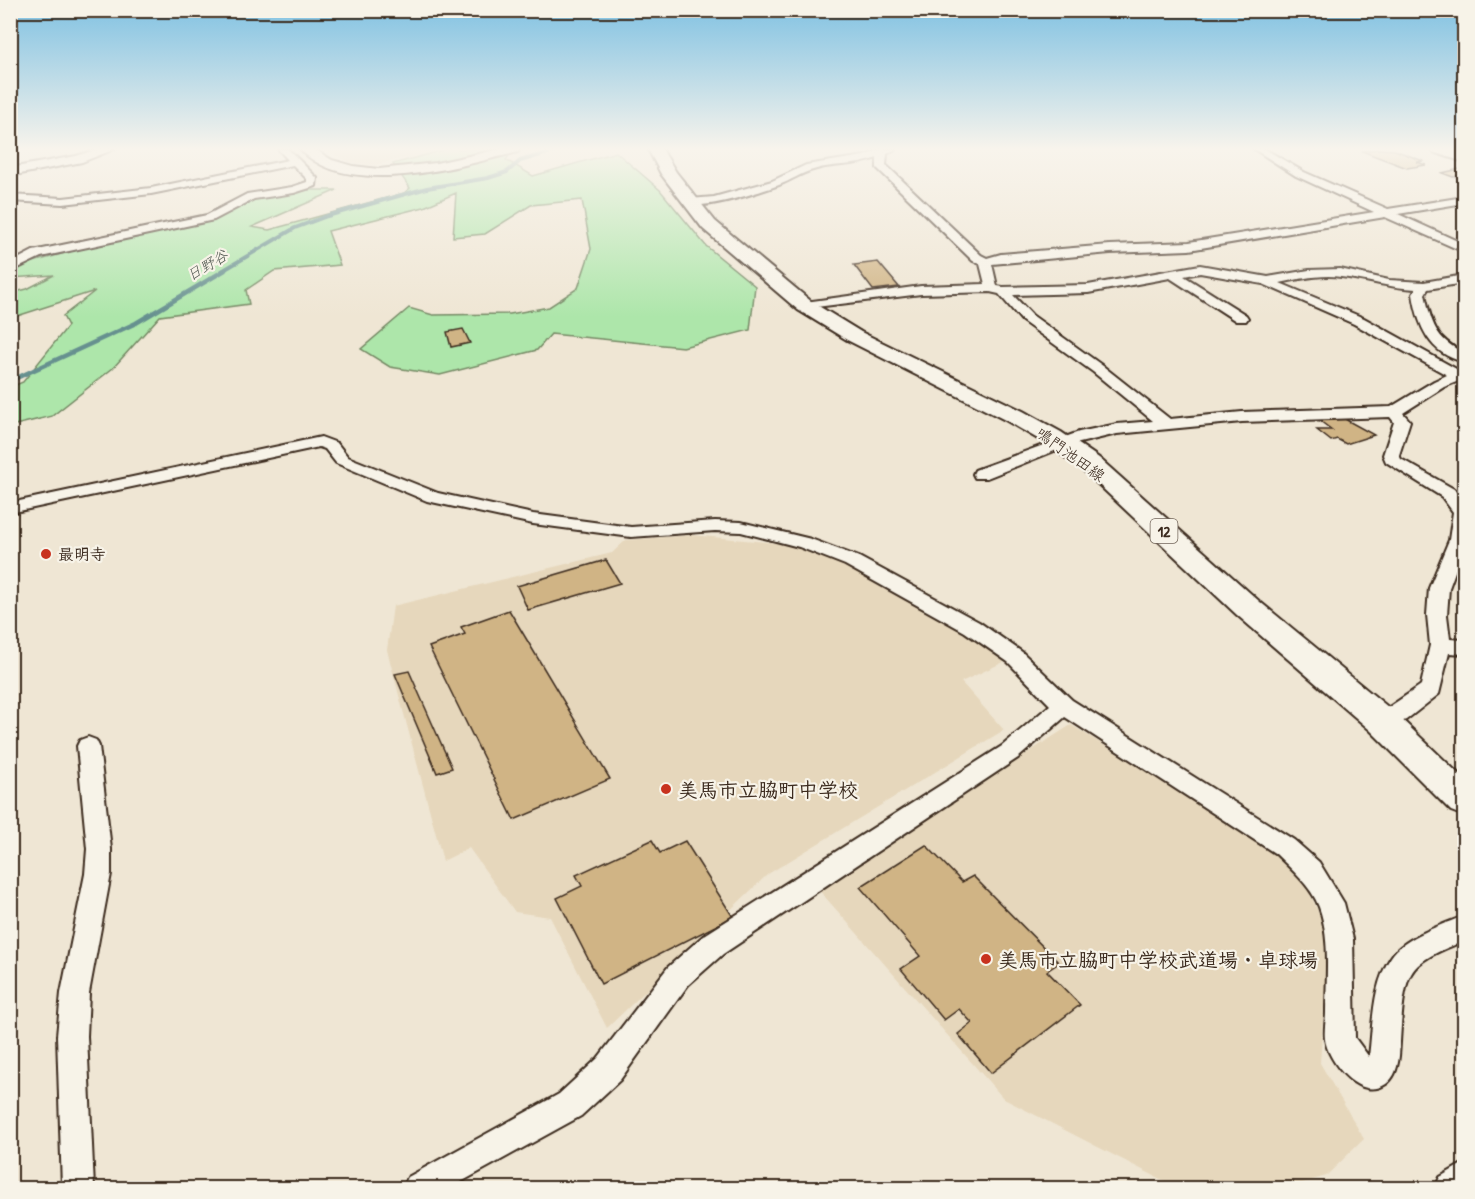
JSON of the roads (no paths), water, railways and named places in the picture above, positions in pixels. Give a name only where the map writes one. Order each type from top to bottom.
[{"type":"main road","name":"鳴門池田線","points":[[692,205],[709,225],[805,306],[854,336],[1015,416],[1090,463],[1248,608],[1382,721],[1464,801]]},
{"type":"street","points":[[10,268],[37,254],[151,228],[200,220],[235,205]]},
{"type":"street","points":[[922,205],[977,258],[986,262],[1001,258],[1223,242],[1436,205]]},
{"type":"street","points":[[1371,205],[1464,248]]},
{"type":"street","points":[[1200,269],[1191,256],[1195,251],[1225,245],[1223,242]]},
{"type":"street","points":[[986,262],[986,268],[997,290],[1027,318],[1098,369],[1166,424]]},
{"type":"street","points":[[805,306],[921,290],[1088,289],[1200,269],[1268,281],[1463,370]]},
{"type":"street","points":[[1268,281],[1326,272],[1356,275],[1389,284],[1424,286],[1464,279]]},
{"type":"street","points":[[1174,275],[1241,318]]},
{"type":"street","points":[[1424,286],[1419,294],[1425,328],[1463,370]]},
{"type":"street","points":[[981,474],[1061,443],[1117,429],[1242,417],[1394,412],[1463,370]]},
{"type":"street","points":[[1382,721],[1398,714],[1431,689],[1440,645],[1437,624],[1439,588],[1458,540],[1462,512],[1448,493],[1394,462],[1391,455],[1402,421],[1394,412]]},
{"type":"street","points":[[10,508],[321,442],[331,446],[342,460],[433,497],[533,519],[631,532],[715,526],[741,527],[805,543],[852,561],[972,627],[1015,657],[1064,706],[1231,811],[1285,847],[1310,870],[1331,903],[1340,939],[1340,1042],[1352,1061],[1364,1072],[1377,1073],[1383,1065],[1394,983],[1401,965],[1421,949],[1464,928]]},
{"type":"street","points":[[1440,645],[1464,647]]},
{"type":"street","points":[[419,1188],[570,1106],[609,1069],[678,976],[713,945],[1010,752],[1064,706]]},
{"type":"street","points":[[78,1188],[72,1036],[75,993],[98,874],[99,849],[88,746]]},
{"type":"street","points":[[1451,1188],[1464,1179]]},
{"type":"waterway","name":"日野谷","points":[[222,271],[295,228],[366,205]]},
{"type":"waterway","name":"日野谷","points":[[10,381],[136,323],[225,270]]},
{"type":"place","name":"最明寺","points":[[46,554]]},
{"type":"place","name":"美馬市立脇町中学校","points":[[666,789]]},
{"type":"place","name":"美馬市立脇町中学校武道場・卓球場","points":[[986,959]]}]
